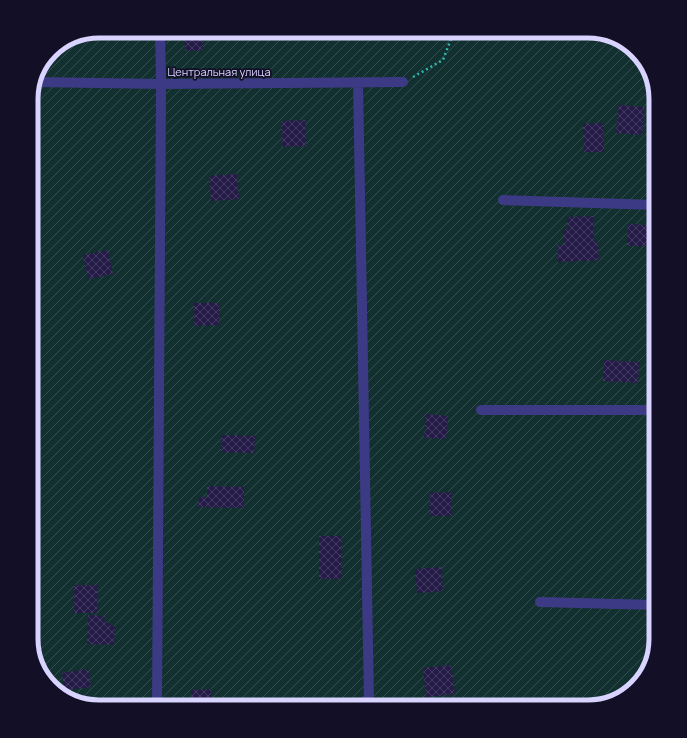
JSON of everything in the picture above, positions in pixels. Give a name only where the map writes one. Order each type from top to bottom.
[{"type":"street","points":[[157,700],[160,38]]},
{"type":"street","name":"Центральная улица","points":[[40,82],[161,84],[403,82]]},
{"type":"street","points":[[358,82],[369,700]]},
{"type":"street","points":[[503,200],[649,205]]},
{"type":"street","points":[[481,410],[649,410]]},
{"type":"street","points":[[540,602],[649,606]]},
{"type":"path","points":[[403,82],[443,60],[451,38]]},
{"type":"green space","points":[[592,38],[615,44],[628,53],[636,62],[646,79],[649,99],[649,639],[647,655],[643,666],[634,679],[625,687],[608,697],[588,700],[99,700],[83,698],[72,694],[59,685],[51,676],[41,659],[38,639],[38,95],[44,72],[59,53],[79,41],[91,39]]},
{"type":"building","points":[[184,38],[202,38],[203,50],[185,51]]},
{"type":"building","points":[[618,105],[644,107],[642,135],[616,133]]},
{"type":"building","points":[[305,120],[306,146],[282,147],[281,121]]},
{"type":"building","points":[[603,123],[604,152],[584,152],[583,124]]},
{"type":"building","points":[[237,174],[239,199],[211,201],[209,176]]},
{"type":"building","points":[[593,216],[594,241],[598,241],[599,260],[558,262],[557,245],[563,245],[563,229],[568,230],[567,217]]},
{"type":"building","points":[[628,224],[649,225],[649,246],[627,246]]},
{"type":"building","points":[[108,250],[113,274],[88,279],[83,255]]},
{"type":"building","points":[[194,303],[219,303],[219,325],[194,326]]},
{"type":"building","points":[[604,360],[639,362],[638,383],[603,381]]},
{"type":"building","points":[[426,414],[448,416],[446,439],[424,438]]},
{"type":"building","points":[[222,435],[255,436],[254,453],[221,452]]},
{"type":"building","points":[[207,486],[244,487],[244,508],[198,507],[199,497],[207,497]]},
{"type":"building","points":[[451,492],[452,516],[430,516],[430,493]]},
{"type":"building","points":[[319,536],[342,536],[342,579],[319,579]]},
{"type":"building","points":[[441,567],[443,591],[417,593],[415,569]]},
{"type":"building","points":[[74,585],[97,585],[97,613],[74,613]]},
{"type":"building","points":[[88,615],[105,616],[103,620],[115,627],[114,645],[87,644]]},
{"type":"building","points":[[451,665],[455,694],[426,697],[423,668]]},
{"type":"building","points":[[88,669],[91,687],[65,690],[62,673]]},
{"type":"building","points":[[211,689],[211,700],[192,700],[191,690]]}]
